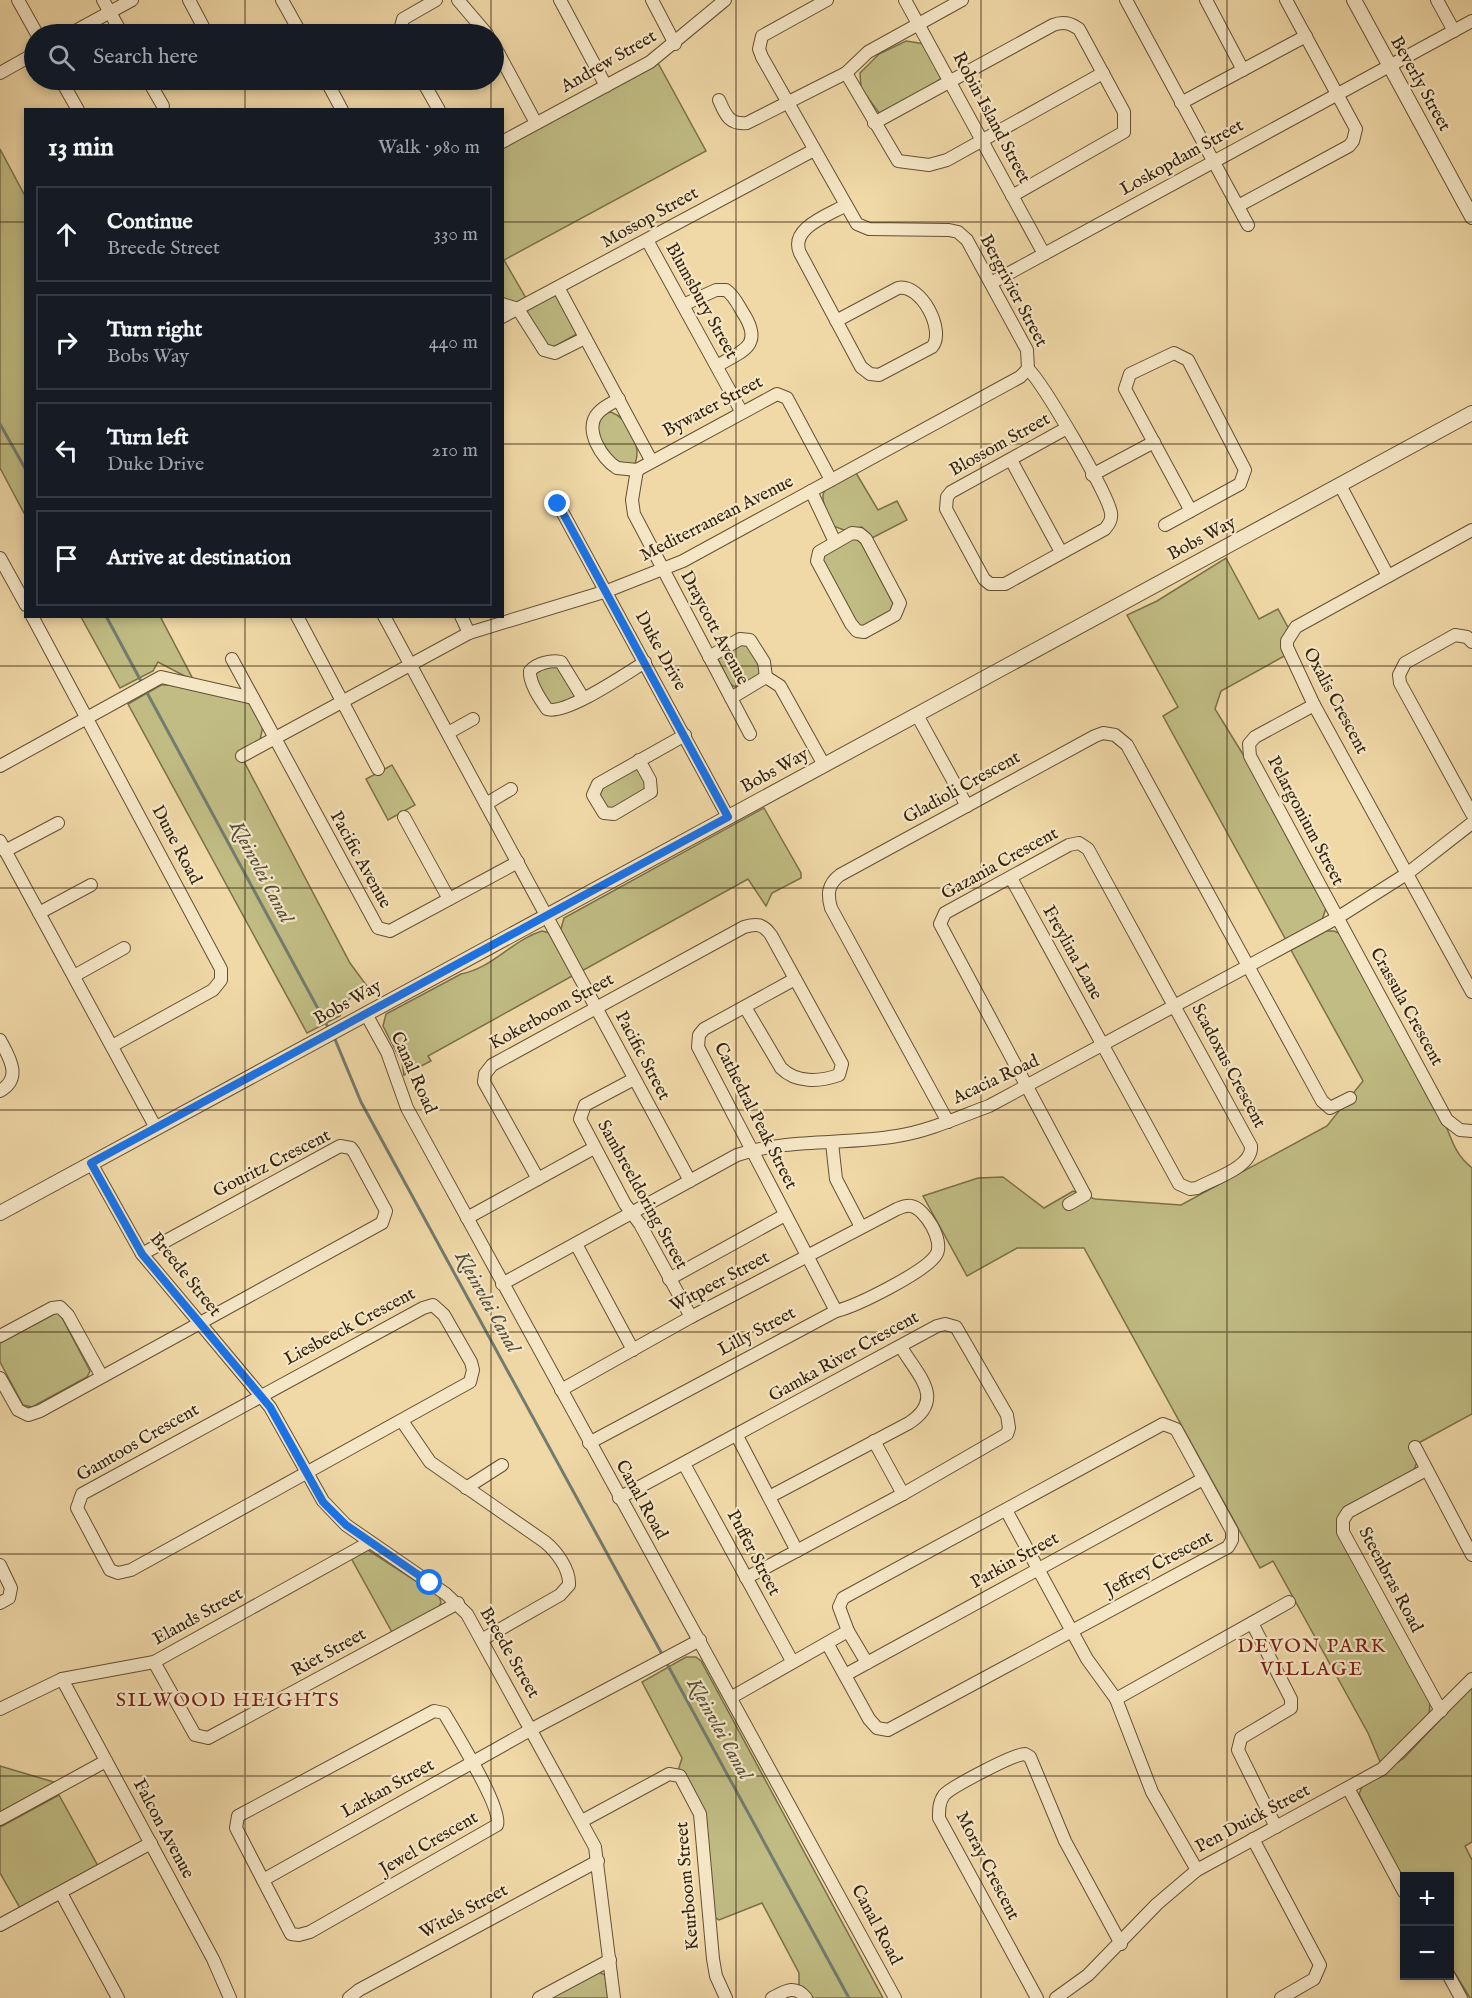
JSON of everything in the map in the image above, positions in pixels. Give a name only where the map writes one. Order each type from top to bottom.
[{"type":"street","points":[[18,0],[31,24]]},
{"type":"street","points":[[103,0],[116,24]]},
{"type":"street","points":[[89,24],[132,0]]},
{"type":"street","points":[[189,0],[202,24]]},
{"type":"street","points":[[282,0],[295,24]]},
{"type":"street","points":[[402,24],[403,19],[436,0]]},
{"type":"street","points":[[458,0],[478,24]]},
{"type":"street","points":[[560,0],[606,86]]},
{"type":"street","points":[[652,0],[675,44]]},
{"type":"street","name":"Andrew Street","points":[[504,141],[650,62],[675,44],[725,0]]},
{"type":"street","name":"Bergrivier Street","points":[[827,0],[773,29],[760,41],[762,57],[855,222],[864,228],[958,232],[967,240],[1027,350],[1030,359],[1028,369],[1042,383],[1111,514]]},
{"type":"street","name":"Robin Island Street","points":[[905,0],[1044,254]]},
{"type":"street","points":[[719,100],[728,118],[743,124],[846,72],[868,52],[962,0]]},
{"type":"street","points":[[1126,0],[1248,225]]},
{"type":"street","points":[[1206,0],[1244,70]]},
{"type":"street","points":[[1238,206],[1353,141],[1356,129],[1286,0]]},
{"type":"street","name":"Beverly Street","points":[[1354,0],[1472,217]]},
{"type":"street","points":[[1437,0],[1454,31]]},
{"type":"street","name":"Loskopdam Street","points":[[992,283],[1472,21]]},
{"type":"street","points":[[874,123],[1059,23],[1073,25],[1079,29],[1124,112],[1126,119],[1124,132],[1012,195]]},
{"type":"street","points":[[1181,103],[1306,36]]},
{"type":"street","points":[[0,73],[24,60]]},
{"type":"street","points":[[504,64],[536,123]]},
{"type":"street","points":[[846,72],[898,161],[915,165],[939,164],[1103,73]]},
{"type":"street","points":[[67,90],[77,108]]},
{"type":"street","points":[[154,90],[163,106]]},
{"type":"street","points":[[331,90],[341,108]]},
{"type":"street","points":[[427,90],[437,108]]},
{"type":"street","name":"Mossop Street","points":[[504,316],[560,289],[814,150]]},
{"type":"street","points":[[836,321],[898,288],[906,287],[917,293],[938,334],[932,346],[875,375],[867,373],[861,367],[836,321],[797,244],[803,230],[846,205]]},
{"type":"street","name":"Blumsbury Street","points":[[647,240],[741,411]]},
{"type":"street","points":[[560,289],[651,460]]},
{"type":"street","points":[[683,305],[716,290],[726,290],[734,297],[752,329],[753,337],[750,345],[717,366]]},
{"type":"street","points":[[504,305],[519,309],[544,350],[555,353],[585,338]]},
{"type":"street","points":[[1165,525],[1191,511],[1240,484],[1245,470],[1188,360],[1178,353],[1166,355],[1133,372],[1125,384],[1126,393],[1191,511]]},
{"type":"street","name":"Mediterranean Avenue","points":[[242,756],[470,633],[607,591],[663,570],[1020,377],[1028,369]]},
{"type":"street","name":"Bywater Street","points":[[637,470],[651,460],[774,394],[784,395],[831,480]]},
{"type":"street","points":[[619,399],[598,412],[595,418],[596,440],[604,457],[611,465],[624,470],[637,470]]},
{"type":"street","name":"Bobs Way","points":[[0,1213],[1472,413]]},
{"type":"street","name":"Blossom Street","points":[[1066,428],[951,492],[947,497],[946,509],[987,582],[997,586],[1105,529],[1110,523],[1111,514]]},
{"type":"street","points":[[1092,475],[1154,442]]},
{"type":"street","points":[[1011,460],[1062,552]]},
{"type":"street","name":"Draycott Avenue","points":[[637,470],[632,500],[633,514],[750,734]]},
{"type":"street","points":[[1340,485],[1388,576]]},
{"type":"street","points":[[811,492],[836,542]]},
{"type":"street","name":"Duke Drive","points":[[558,504],[728,817]]},
{"type":"street","name":"Oxalis Crescent","points":[[1472,530],[1314,617],[1291,633],[1287,641],[1289,654],[1314,705],[1472,992]]},
{"type":"street","points":[[852,533],[864,536],[900,603],[895,615],[867,632],[853,628],[817,561],[819,552],[836,542],[852,533]]},
{"type":"street","points":[[0,558],[24,601]]},
{"type":"street","points":[[0,586],[12,580]]},
{"type":"street","name":"Dune Road","points":[[33,618],[221,969],[220,980],[213,990],[112,1046]]},
{"type":"street","points":[[298,618],[378,769]]},
{"type":"street","name":"Pacific Street","points":[[385,618],[690,1181]]},
{"type":"street","points":[[462,618],[470,633]]},
{"type":"street","points":[[1472,642],[1467,637],[1455,635],[1405,663],[1399,675],[1400,683],[1472,814]]},
{"type":"street","points":[[709,657],[740,639],[750,640],[764,662],[766,677],[780,686],[824,765]]},
{"type":"street","points":[[232,658],[274,739]]},
{"type":"street","points":[[583,698],[561,662],[542,664],[530,670],[530,676],[547,710],[560,711],[583,698],[645,662]]},
{"type":"street","points":[[0,766],[161,677],[253,698]]},
{"type":"street","points":[[731,698],[766,677]]},
{"type":"street","name":"Pelargonium Street","points":[[1314,705],[1255,736],[1248,750],[1337,918]]},
{"type":"street","points":[[916,715],[967,806]]},
{"type":"street","points":[[448,733],[473,719]]},
{"type":"street","name":"Gladioli Crescent","points":[[948,1122],[831,908],[828,892],[832,883],[840,875],[1095,736],[1110,734],[1121,738],[1127,745],[1249,966]]},
{"type":"street","points":[[639,760],[650,780],[651,792],[614,814],[604,813],[593,795],[594,788],[639,760],[685,735]]},
{"type":"street","name":"Pacific Avenue","points":[[274,739],[378,928],[390,931],[518,862]]},
{"type":"street","points":[[486,804],[511,789]]},
{"type":"street","points":[[404,817],[449,899]]},
{"type":"street","points":[[58,823],[3,846],[156,1128]]},
{"type":"street","name":"Acacia Road","points":[[502,1284],[737,1155],[752,1150],[897,1136],[948,1122],[1027,1087],[1337,918],[1408,873],[1472,823]]},
{"type":"street","name":"Gazania Crescent","points":[[1027,1087],[940,924],[945,913],[1069,845],[1079,843],[1084,846],[1175,1006]]},
{"type":"street","name":"Freylina Lane","points":[[1011,878],[1102,1046]]},
{"type":"street","points":[[39,913],[91,885]]},
{"type":"street","name":"Crassula Crescent","points":[[1337,918],[1447,1120],[1460,1130],[1472,1131]]},
{"type":"street","name":"Kokerboom Street","points":[[537,1179],[487,1089],[484,1074],[492,1065],[744,927],[758,924],[766,928],[795,980]]},
{"type":"street","points":[[74,976],[124,948]]},
{"type":"street","points":[[1249,966],[1322,1101],[1330,1108],[1350,1098]]},
{"type":"street","points":[[745,1007],[781,1068],[789,1076],[798,1080],[834,1077],[840,1073],[842,1064],[795,980]]},
{"type":"street","name":"Cathedral Peak Street","points":[[795,980],[704,1029],[699,1035],[698,1047],[836,1311]]},
{"type":"street","name":"Scadoxus Crescent","points":[[1102,1046],[1179,1184],[1185,1188],[1197,1188],[1242,1164],[1248,1159],[1251,1146],[1175,1006]]},
{"type":"street","name":"Canal Road","points":[[366,1014],[387,1052],[407,1108],[696,1642],[732,1697],[895,1998]]},
{"type":"street","points":[[0,1040],[12,1062],[14,1073],[10,1082],[0,1091]]},
{"type":"street","name":"Sambreeldoring Street","points":[[634,1079],[585,1105],[581,1112],[584,1128],[691,1317]]},
{"type":"street","points":[[1027,1087],[1085,1195],[1069,1204]]},
{"type":"street","points":[[832,1143],[836,1179],[861,1227]]},
{"type":"street","name":"Gouritz Crescent","points":[[142,1254],[334,1148],[346,1146],[354,1152],[384,1205],[386,1215],[382,1223],[200,1322]]},
{"type":"street","points":[[467,1218],[594,1148]]},
{"type":"street","name":"Breede Street","points":[[91,1163],[142,1254],[261,1394],[323,1502],[333,1513],[370,1542],[458,1603],[483,1639],[595,1847],[614,1998]]},
{"type":"street","name":"Witpeer Street","points":[[561,1390],[691,1317],[897,1209],[910,1206],[921,1212],[936,1236],[938,1250]]},
{"type":"street","points":[[669,1279],[785,1215]]},
{"type":"street","points":[[576,1244],[633,1350]]},
{"type":"street","name":"Lilly Street","points":[[589,1443],[836,1311],[857,1306],[936,1256],[938,1250]]},
{"type":"street","name":"Liesbeeck Crescent","points":[[261,1394],[423,1308],[433,1305],[440,1309],[471,1362],[473,1376],[463,1387],[308,1473]]},
{"type":"street","points":[[0,1336],[52,1308],[60,1307],[68,1315],[101,1375]]},
{"type":"street","points":[[0,1377],[18,1410],[28,1415],[40,1411],[101,1375],[200,1322]]},
{"type":"street","name":"Gamka River Crescent","points":[[684,1464],[937,1326],[945,1324],[956,1327],[1007,1415],[1009,1428],[999,1440],[746,1578]]},
{"type":"street","points":[[769,1497],[874,1441],[926,1410],[929,1401],[927,1392],[901,1347]]},
{"type":"street","name":"Gamtoos Crescent","points":[[261,1394],[82,1494],[77,1508],[104,1561],[113,1572],[131,1570],[308,1473]]},
{"type":"street","points":[[402,1421],[425,1456],[466,1488],[551,1547],[569,1581],[567,1589],[560,1595],[483,1639]]},
{"type":"street","name":"Jeffrey Crescent","points":[[827,1644],[873,1724],[888,1730],[1228,1547],[1232,1534],[1230,1525],[1176,1429],[1162,1424],[843,1598],[839,1607],[848,1631],[867,1663]]},
{"type":"street","points":[[737,1436],[797,1551]]},
{"type":"street","points":[[874,1441],[903,1494]]},
{"type":"street","points":[[1415,1447],[1472,1556]]},
{"type":"street","points":[[619,1498],[684,1464]]},
{"type":"street","name":"Puffer Street","points":[[684,1464],[792,1661]]},
{"type":"street","points":[[466,1488],[502,1465]]},
{"type":"street","name":"Steenbras Road","points":[[1426,1470],[1348,1512],[1342,1524],[1343,1532],[1441,1711]]},
{"type":"street","name":"Parkin Street","points":[[845,1675],[1203,1479]]},
{"type":"street","points":[[1006,1510],[1072,1631],[1116,1699],[1152,1792],[1197,1870]]},
{"type":"street","name":"Elands Street","points":[[0,1710],[62,1678],[154,1662],[370,1542]]},
{"type":"street","points":[[0,1565],[7,1577],[11,1594],[0,1603]]},
{"type":"street","points":[[1116,1699],[1289,1602]]},
{"type":"street","name":"Riet Street","points":[[154,1662],[195,1735],[208,1738],[458,1603]]},
{"type":"street","points":[[1252,1623],[1291,1699],[1291,1708],[1242,1738],[1238,1750],[1276,1827]]},
{"type":"street","points":[[732,1697],[848,1631]]},
{"type":"street","name":"Larkan Street","points":[[263,1880],[532,1729],[696,1642]]},
{"type":"street","name":"Falcon Avenue","points":[[62,1678],[213,1959],[230,1998]]},
{"type":"street","name":"Pen Duick Street","points":[[1056,1998],[1088,1975],[1121,1944],[1157,1904],[1197,1870],[1393,1761],[1472,1679]]},
{"type":"street","name":"Jewel Crescent","points":[[434,1711],[444,1713],[472,1763],[498,1814],[497,1825],[310,1932],[294,1935],[288,1931],[236,1827],[238,1816],[434,1711]]},
{"type":"street","name":"Moray Crescent","points":[[1037,1998],[939,1818],[940,1802],[947,1792],[1012,1756],[1025,1754],[1030,1757],[1065,1841],[1121,1944]]},
{"type":"street","points":[[0,1819],[106,1761]]},
{"type":"street","name":"Keurboom Street","points":[[582,1821],[669,1774],[680,1776],[700,1814],[714,1970],[726,1998]]},
{"type":"street","points":[[1348,1788],[1400,1885]]},
{"type":"street","points":[[1253,1839],[1320,1965],[1314,1979],[1281,1998]]},
{"type":"street","points":[[0,1925],[151,1843]]},
{"type":"street","name":"Witels Street","points":[[349,1998],[359,1990],[598,1861]]},
{"type":"street","points":[[61,1893],[118,1998]]},
{"type":"street","points":[[539,1998],[610,1960]]},
{"type":"street","points":[[1451,1980],[1461,1998]]},
{"type":"street","points":[[772,1998],[794,1989],[805,1997]]},
{"type":"shaded area","points":[[906,41],[925,44],[941,79],[883,113],[879,113],[861,88],[860,73],[879,54]]},
{"type":"shaded area","points":[[658,63],[706,151],[504,260],[504,147]]},
{"type":"shaded area","points":[[0,149],[24,194],[24,513],[0,468]]},
{"type":"shaded area","points":[[504,260],[527,300],[512,303],[504,299]]},
{"type":"shaded area","points":[[556,296],[577,334],[550,349],[527,314],[528,309]]},
{"type":"shaded area","points":[[611,412],[623,421],[632,434],[637,449],[635,464],[626,467],[606,454],[597,430],[602,414]]},
{"type":"shaded area","points":[[856,473],[878,510],[897,501],[907,520],[870,539],[862,527],[844,530],[833,526],[824,504],[824,492]]},
{"type":"shaded area","points":[[852,537],[858,537],[896,609],[860,628],[822,563],[822,554]]},
{"type":"shaded area","points":[[1226,558],[1259,619],[1278,609],[1290,631],[1288,654],[1221,691],[1215,709],[1244,756],[1326,908],[1322,920],[1286,940],[1163,716],[1178,707],[1127,615],[1157,601]]},
{"type":"shaded area","points":[[82,618],[161,618],[194,681],[158,662],[153,671],[120,688]]},
{"type":"shaded area","points":[[747,643],[761,663],[761,675],[735,687],[730,684],[718,659],[722,652]]},
{"type":"shaded area","points":[[553,664],[561,666],[575,693],[574,698],[550,707],[533,676],[536,670]]},
{"type":"shaded area","points":[[161,685],[177,685],[247,702],[253,707],[263,726],[260,740],[239,752],[350,963],[367,986],[348,1000],[340,1016],[307,1033],[128,704]]},
{"type":"shaded area","points":[[392,765],[415,805],[388,820],[366,779]]},
{"type":"shaded area","points":[[635,768],[640,770],[649,786],[613,811],[605,810],[597,794],[599,787]]},
{"type":"shaded area","points":[[764,808],[801,873],[801,878],[772,893],[766,906],[748,879],[580,972],[560,932],[564,918]]},
{"type":"shaded area","points":[[542,931],[550,933],[574,975],[428,1056],[431,1061],[404,1075],[402,1063],[383,1026],[386,1014],[461,974],[483,966],[531,935]]},
{"type":"shaded area","points":[[1326,931],[1341,934],[1446,1126],[1456,1149],[1472,1168],[1472,1414],[1413,1446],[1417,1461],[1414,1471],[1341,1514],[1430,1701],[1429,1717],[1381,1764],[1368,1733],[1273,1561],[1260,1568],[1084,1248],[1017,1248],[967,1276],[923,1196],[978,1178],[1003,1177],[1044,1208],[1073,1191],[1095,1199],[1181,1205],[1327,1126],[1363,1081],[1291,950]]},
{"type":"shaded area","points":[[56,1313],[60,1314],[90,1371],[87,1377],[32,1407],[23,1405],[0,1362],[0,1343]]},
{"type":"shaded area","points":[[368,1550],[439,1596],[441,1602],[439,1608],[393,1634],[351,1558]]},
{"type":"shaded area","points":[[686,1657],[696,1657],[701,1661],[883,1998],[810,1998],[799,1986],[799,1973],[762,1903],[719,1920],[714,1917],[703,1810],[678,1771],[682,1758],[642,1682]]},
{"type":"shaded area","points":[[1472,1686],[1472,1842],[1465,1846],[1472,1860],[1472,1998],[1454,1972],[1454,1872],[1400,1872],[1400,1875],[1359,1794],[1362,1787],[1404,1758]]},
{"type":"shaded area","points":[[0,1766],[57,1783],[0,1814]]},
{"type":"shaded area","points":[[59,1795],[98,1866],[20,1908],[0,1873],[0,1827]]},
{"type":"shaded area","points":[[599,1972],[605,1975],[608,1998],[548,1998]]},
{"type":"waterway","name":"Kleinvlei Canal","points":[[0,424],[24,466]]},
{"type":"waterway","name":"Kleinvlei Canal","points":[[107,618],[142,683]]},
{"type":"waterway","name":"Kleinvlei Canal","points":[[145,689],[329,1029]]},
{"type":"waterway","name":"Kleinvlei Canal","points":[[334,1037],[361,1102],[663,1656]]},
{"type":"waterway","name":"Kleinvlei Canal","points":[[666,1662],[849,1998]]},
{"type":"district","name":"DEVON PARK VILLAGE","points":[[1312,1658]]},
{"type":"district","name":"SILWOOD HEIGHTS","points":[[228,1700]]},
{"type":"route","points":[[430,1583],[346,1525],[323,1502],[270,1407],[142,1254],[91,1163],[728,817],[558,504]]}]
